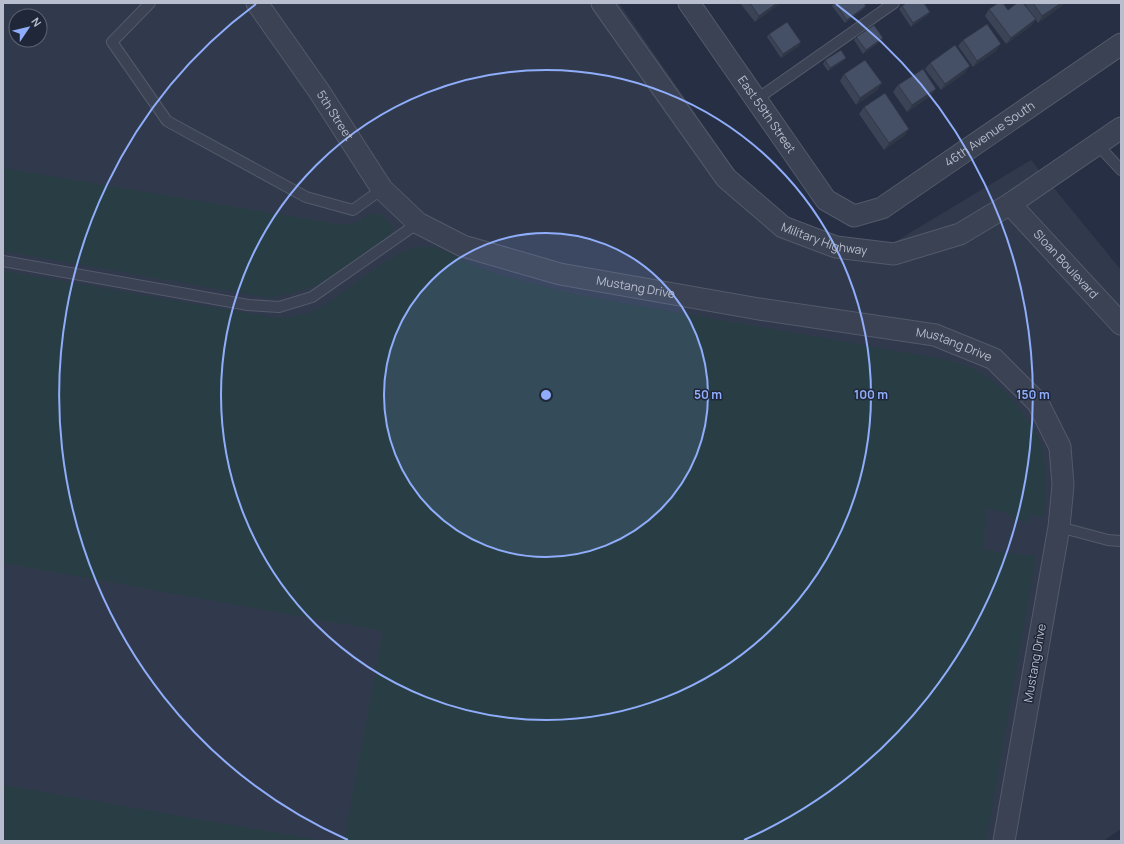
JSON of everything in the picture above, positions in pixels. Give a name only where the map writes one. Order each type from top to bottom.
[{"type":"street","name":"5th Street","points":[[256,3],[319,91],[382,189],[418,223]]},
{"type":"street","name":"Military Highway","points":[[602,3],[726,178],[783,228],[836,247],[894,254],[960,234],[1010,204],[1121,128]]},
{"type":"street","name":"East 59th Street","points":[[689,3],[826,200],[854,216]]},
{"type":"street","name":"46th Avenue South","points":[[854,216],[882,208],[1121,44]]},
{"type":"street","name":"Sloan Boulevard","points":[[1010,204],[1121,324]]},
{"type":"street","name":"Mustang Drive","points":[[418,223],[463,246],[560,274],[759,309],[935,335],[994,359],[1038,403],[1060,447],[1063,485],[1059,526],[1004,841]]},
{"type":"lane","points":[[150,3],[112,42],[167,121],[306,197],[353,210],[382,189]]},
{"type":"lane","points":[[757,99],[894,3]]},
{"type":"lane","points":[[1097,144],[1121,170]]},
{"type":"lane","points":[[3,261],[248,305],[279,307],[312,298],[418,223]]},
{"type":"lane","points":[[1059,526],[1108,540],[1121,542]]},
{"type":"shaded area","points":[[3,3],[619,3],[768,218],[828,238],[893,243],[1031,160],[1121,270],[1121,829],[1103,841],[3,841]]},
{"type":"green space","points":[[3,168],[343,225],[359,222],[370,214],[380,214],[391,224],[393,230],[389,236],[317,285],[270,298],[3,251]]},
{"type":"green space","points":[[416,247],[436,247],[478,267],[499,275],[578,295],[948,360],[973,369],[993,381],[1011,398],[1027,419],[1040,442],[1045,472],[1044,516],[1029,515],[1029,522],[1012,518],[1007,513],[986,508],[983,550],[1036,556],[986,841],[344,841],[383,631],[3,563],[3,271],[276,318],[312,312],[334,299],[380,265]]},
{"type":"green space","points":[[3,785],[324,841],[3,841]]},
{"type":"building","points":[[750,3],[777,3],[759,16]]},
{"type":"building","points":[[835,3],[864,3],[866,6],[847,20]]},
{"type":"building","points":[[906,3],[924,3],[930,12],[913,23],[902,6]]},
{"type":"building","points":[[998,3],[1003,3],[1008,10],[1017,3],[1023,3],[1036,19],[1011,38],[989,9]]},
{"type":"building","points":[[1033,3],[1061,3],[1042,16]]},
{"type":"building","points":[[787,22],[801,42],[783,54],[769,34]]},
{"type":"building","points":[[987,24],[1001,44],[977,61],[963,40]]},
{"type":"building","points":[[874,25],[883,38],[866,50],[856,37]]},
{"type":"building","points":[[955,45],[970,66],[945,84],[930,63]]},
{"type":"building","points":[[841,50],[846,58],[830,68],[825,60]]},
{"type":"building","points":[[865,60],[882,83],[860,98],[844,74]]},
{"type":"building","points":[[923,69],[936,89],[912,105],[898,85]]},
{"type":"building","points":[[885,93],[909,129],[889,143],[864,107]]}]
